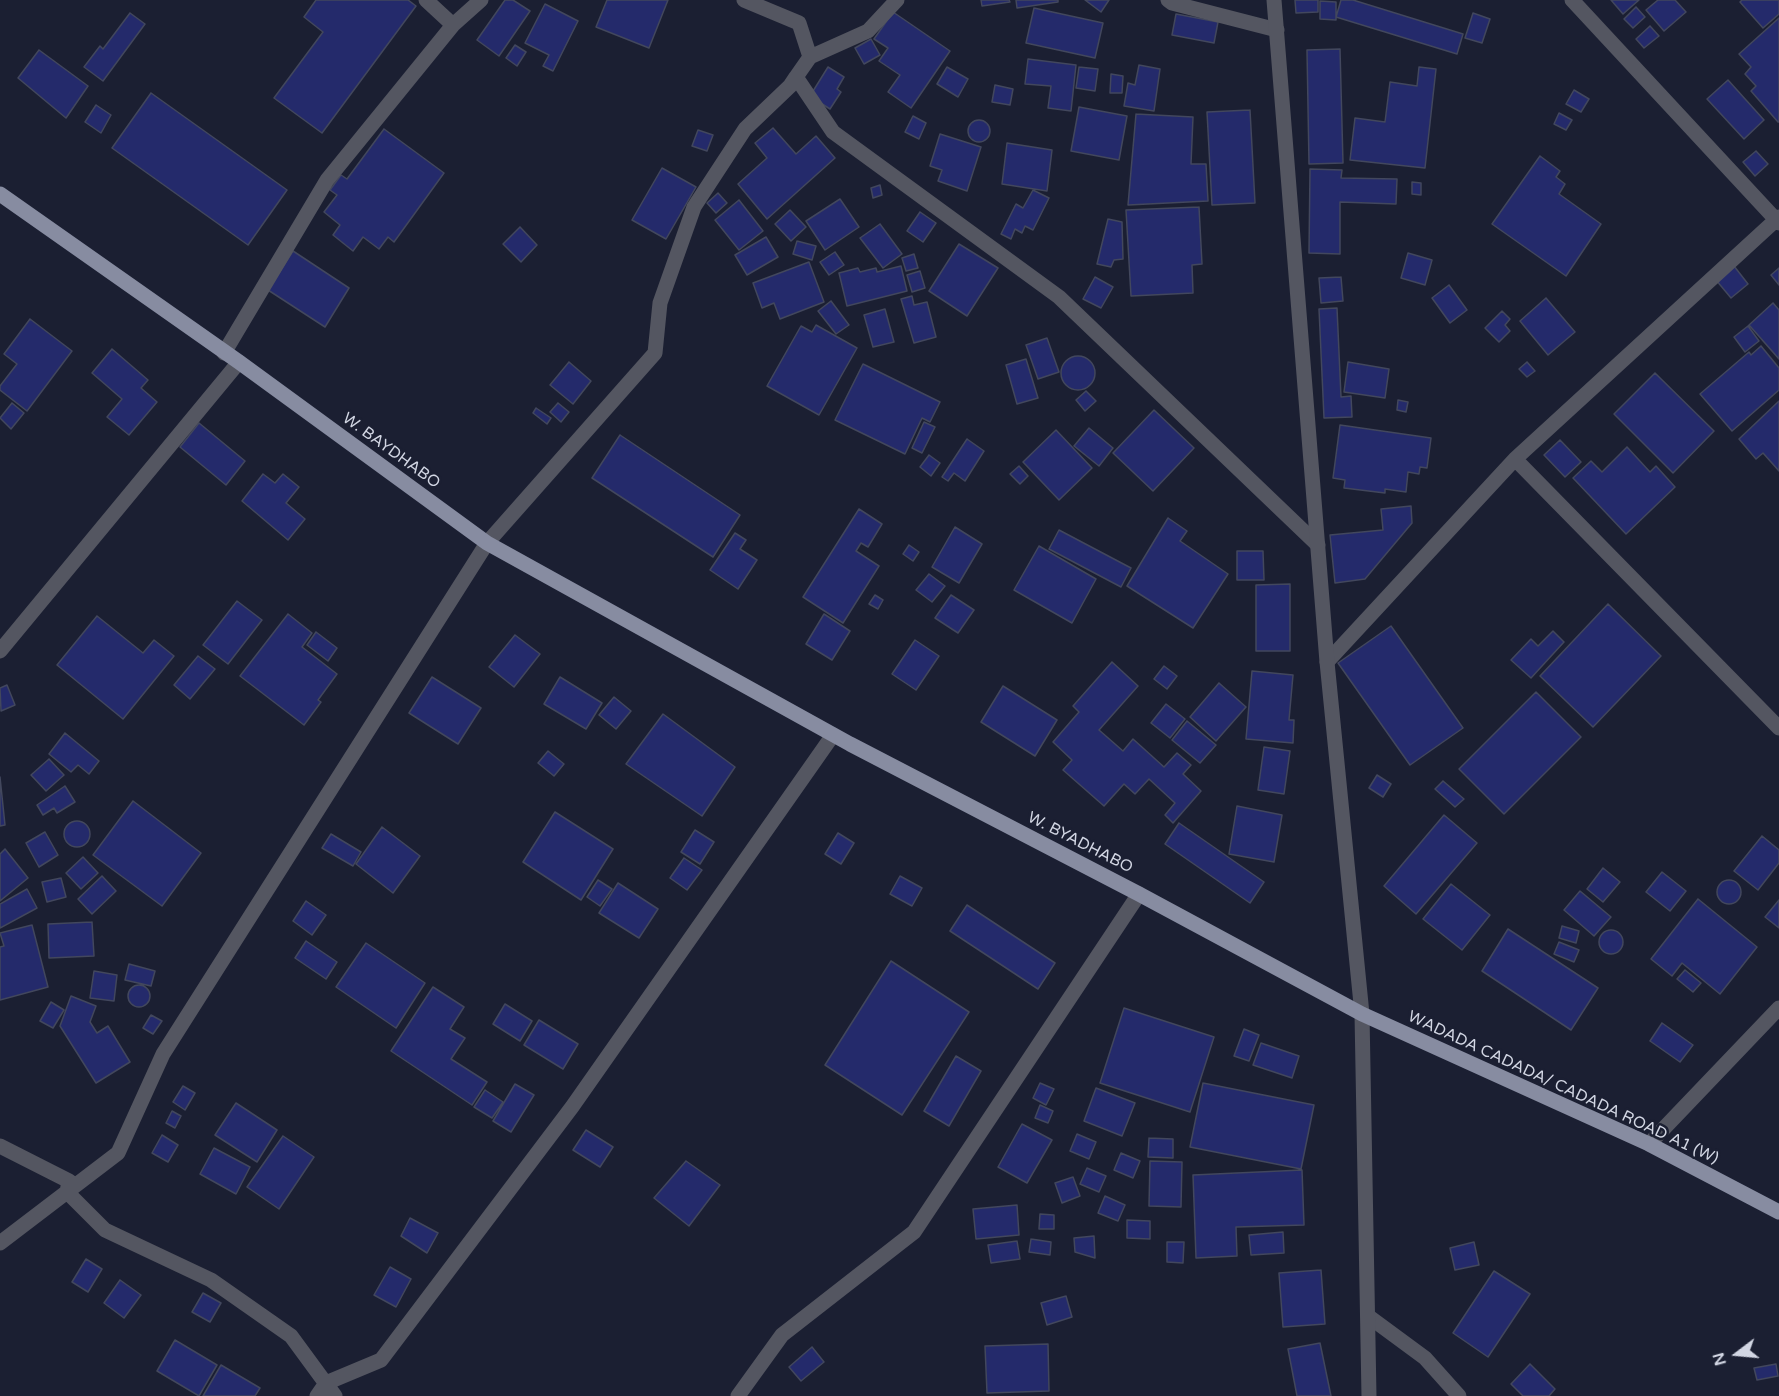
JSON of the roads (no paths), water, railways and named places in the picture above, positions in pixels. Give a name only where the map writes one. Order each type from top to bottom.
[{"type":"main road","name":"W. BAYDHABO","points":[[0,194],[239,362],[487,543],[781,705]]},
{"type":"main road","name":"W. BYADHABO","points":[[781,705],[1362,1014]]},
{"type":"main road","name":"WADADA CADADA/ CADADA ROAD A1 (W)","points":[[1362,1014],[1649,1144],[1779,1212]]},
{"type":"street","points":[[426,0],[453,26]]},
{"type":"street","points":[[224,353],[327,180],[453,26],[481,0]]},
{"type":"street","points":[[744,0],[799,23],[810,57]]},
{"type":"street","points":[[0,1243],[118,1153],[163,1054],[487,543],[655,353],[660,303],[694,207],[745,129],[790,86],[810,57],[867,31],[897,0]]},
{"type":"street","points":[[1168,0],[1172,3],[1277,30]]},
{"type":"street","points":[[1274,0],[1327,662],[1362,1014],[1369,1396]]},
{"type":"street","points":[[1327,662],[1515,459],[1778,220],[1572,0]]},
{"type":"street","points":[[796,77],[833,132],[1059,297],[1318,545]]},
{"type":"street","points":[[0,651],[239,362]]},
{"type":"street","points":[[1515,459],[1779,728]]},
{"type":"street","points":[[67,1192],[105,1230],[211,1280],[291,1336],[326,1392],[381,1359],[572,1107],[834,735]]},
{"type":"street","points":[[738,1396],[782,1335],[914,1232],[1139,894]]},
{"type":"street","points":[[1649,1144],[1779,1008]]},
{"type":"street","points":[[0,1146],[69,1181],[67,1192]]},
{"type":"street","points":[[1368,1317],[1425,1358],[1459,1396]]}]
